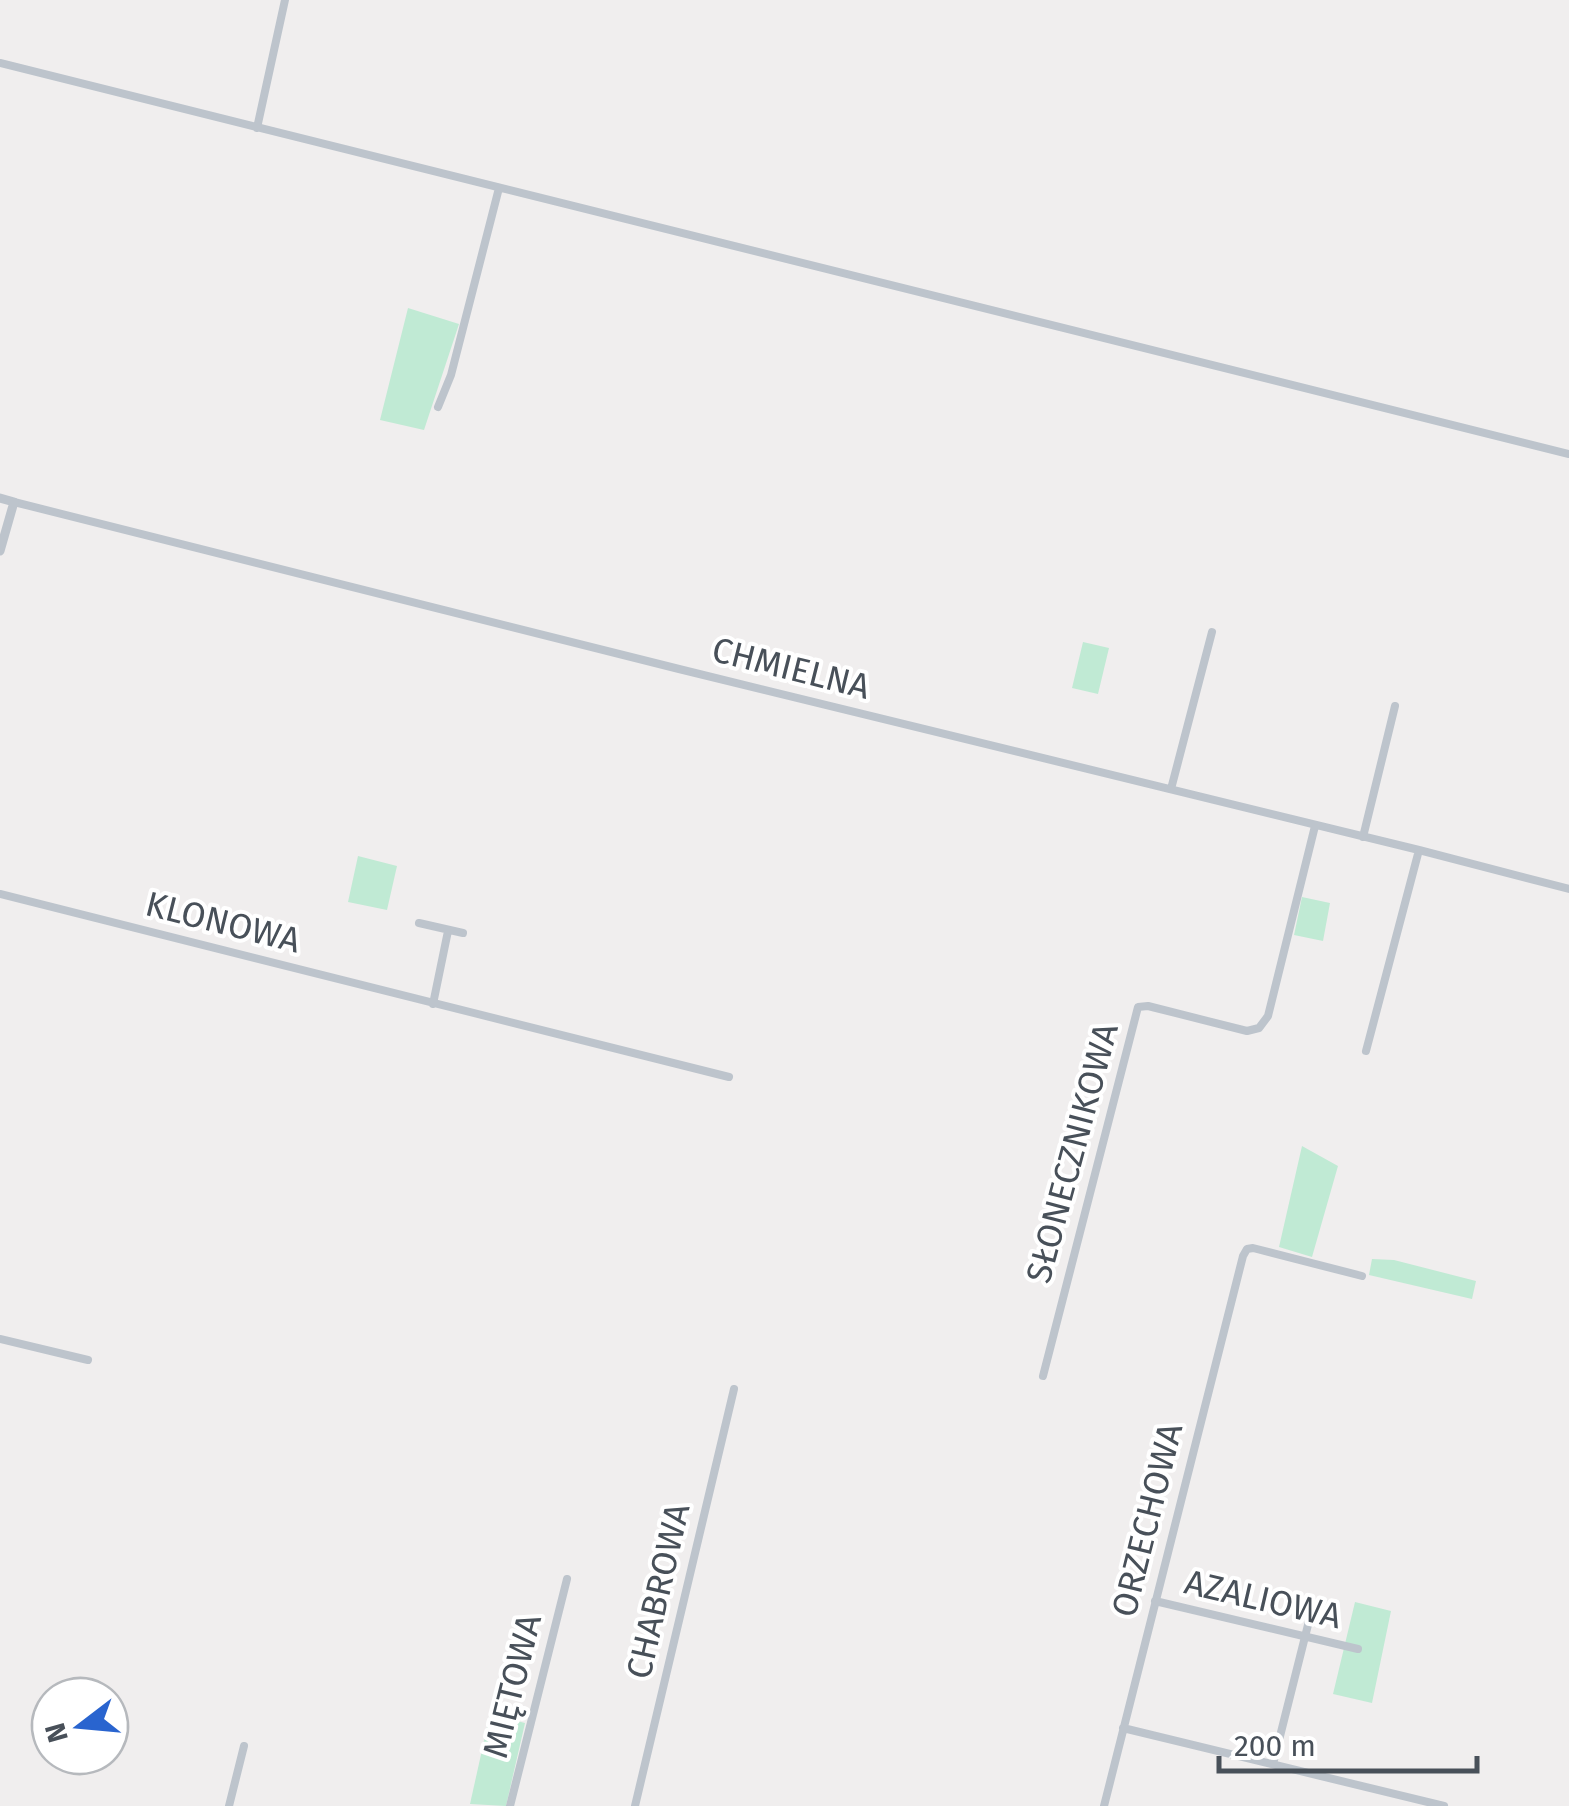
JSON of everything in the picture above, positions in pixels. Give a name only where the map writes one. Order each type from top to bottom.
[{"type":"street","points":[[257,128],[285,0]]},
{"type":"street","points":[[0,63],[1569,454]]},
{"type":"street","points":[[438,407],[451,375],[499,188]]},
{"type":"street","name":"CHMIELNA","points":[[0,498],[1569,889]]},
{"type":"street","points":[[0,552],[14,502]]},
{"type":"street","points":[[1171,789],[1212,632]]},
{"type":"street","points":[[1363,837],[1395,706]]},
{"type":"street","name":"SŁONECZNIKOWA","points":[[1043,1376],[1138,1007],[1148,1006],[1247,1031],[1259,1028],[1268,1016],[1315,826]]},
{"type":"street","points":[[1366,1052],[1420,850]]},
{"type":"street","name":"KLONOWA","points":[[0,894],[729,1077]]},
{"type":"street","points":[[419,924],[463,933]]},
{"type":"street","points":[[432,1004],[448,931]]},
{"type":"street","name":"ORZECHOWA","points":[[1104,1806],[1247,1249],[1362,1276]]},
{"type":"street","points":[[0,1338],[88,1360]]},
{"type":"street","name":"CHABROWA","points":[[634,1806],[734,1389]]},
{"type":"street","name":"MIĘTOWA","points":[[510,1806],[567,1579]]},
{"type":"street","name":"AZALIOWA","points":[[1155,1602],[1358,1649]]},
{"type":"street","points":[[1273,1764],[1312,1609]]},
{"type":"street","points":[[1123,1728],[1437,1805]]},
{"type":"street","points":[[229,1806],[244,1746]]},
{"type":"green space","points":[[408,308],[459,324],[424,430],[380,420]]},
{"type":"green space","points":[[1083,642],[1109,648],[1098,694],[1072,688]]},
{"type":"green space","points":[[358,856],[397,866],[387,910],[348,902]]},
{"type":"green space","points":[[1302,897],[1330,903],[1323,941],[1294,935]]},
{"type":"green space","points":[[1302,1146],[1338,1166],[1312,1257],[1279,1247]]},
{"type":"green space","points":[[1372,1259],[1394,1260],[1476,1281],[1472,1299],[1369,1275]]},
{"type":"green space","points":[[1355,1602],[1391,1611],[1372,1703],[1333,1694]]},
{"type":"green space","points":[[490,1714],[525,1723],[506,1806],[470,1804]]}]
